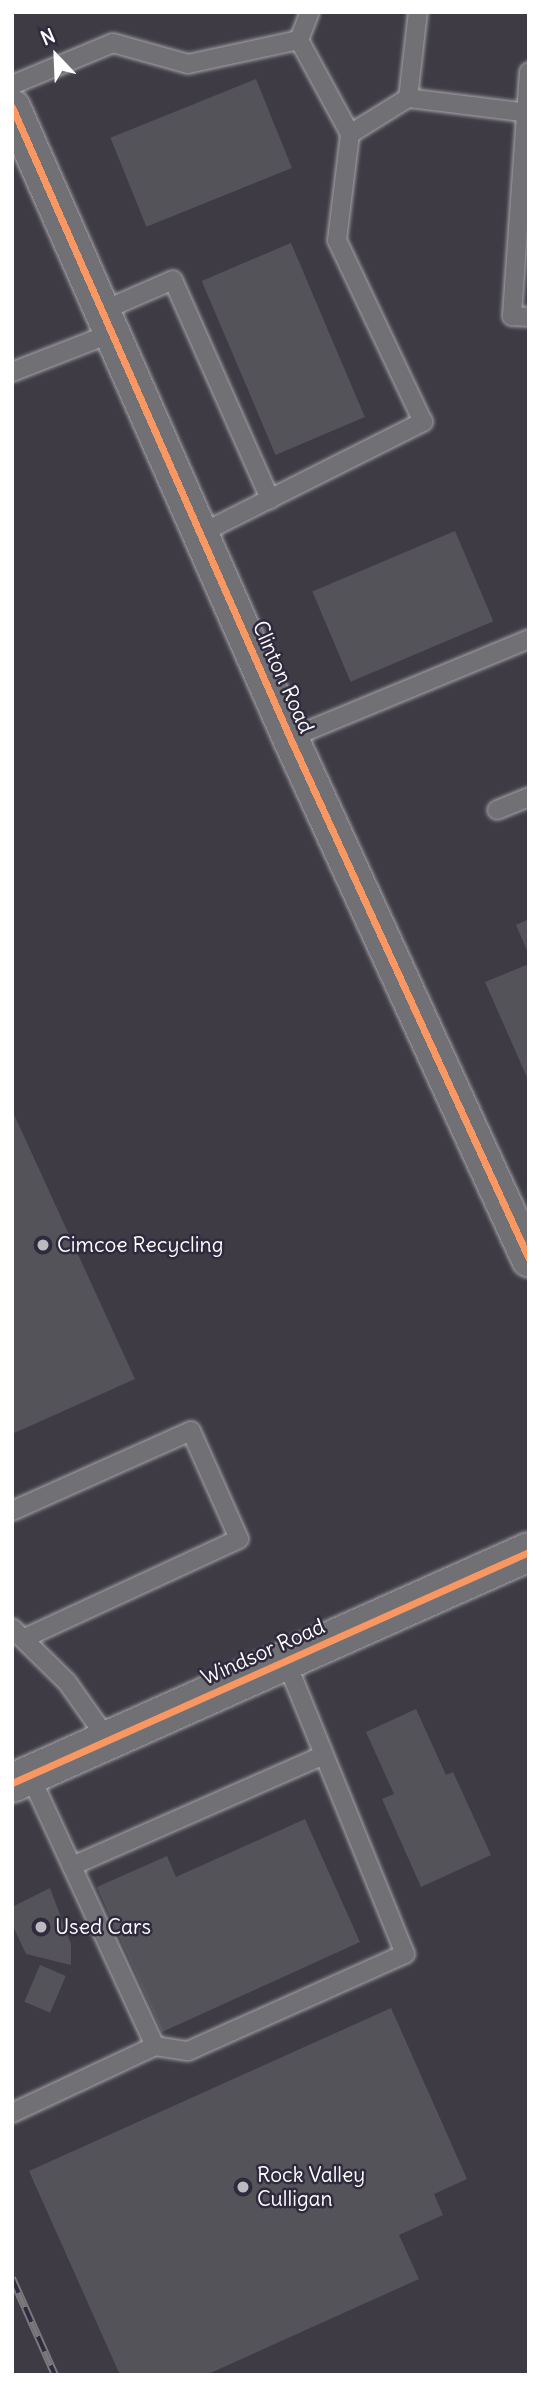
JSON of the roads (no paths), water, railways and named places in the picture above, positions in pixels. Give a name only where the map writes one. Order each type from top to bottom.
[{"type":"street","name":"Clinton Road","points":[[12,107],[290,738],[529,1259]]},
{"type":"street","name":"Windsor Road","points":[[21,1779],[529,1552]]},
{"type":"lane","points":[[200,534],[423,422],[338,240],[350,134],[299,40],[310,12]]},
{"type":"lane","points":[[408,98],[418,12]]},
{"type":"lane","points":[[12,85],[113,43],[188,64],[299,40]]},
{"type":"lane","points":[[529,72],[512,316],[529,317]]},
{"type":"lane","points":[[350,134],[408,98],[527,113]]},
{"type":"lane","points":[[12,372],[107,322],[173,280],[270,499]]},
{"type":"lane","points":[[290,738],[529,639]]},
{"type":"lane","points":[[497,810],[529,797]]},
{"type":"lane","points":[[12,1511],[191,1431],[239,1539],[18,1634],[67,1682],[108,1740]]},
{"type":"lane","points":[[12,2113],[155,2046],[188,2051],[405,1954],[286,1661]]},
{"type":"lane","points":[[72,1866],[324,1755]]},
{"type":"lane","points":[[21,1779],[72,1866],[155,2046]]},
{"type":"railway","points":[[12,2278],[55,2375]]},
{"type":"place","name":"Cimcoe Recycling","points":[[43,1245]]},
{"type":"place","name":"Used Cars","points":[[41,1927]]},
{"type":"place","name":"Rock Valley Culligan","points":[[243,2187]]}]
